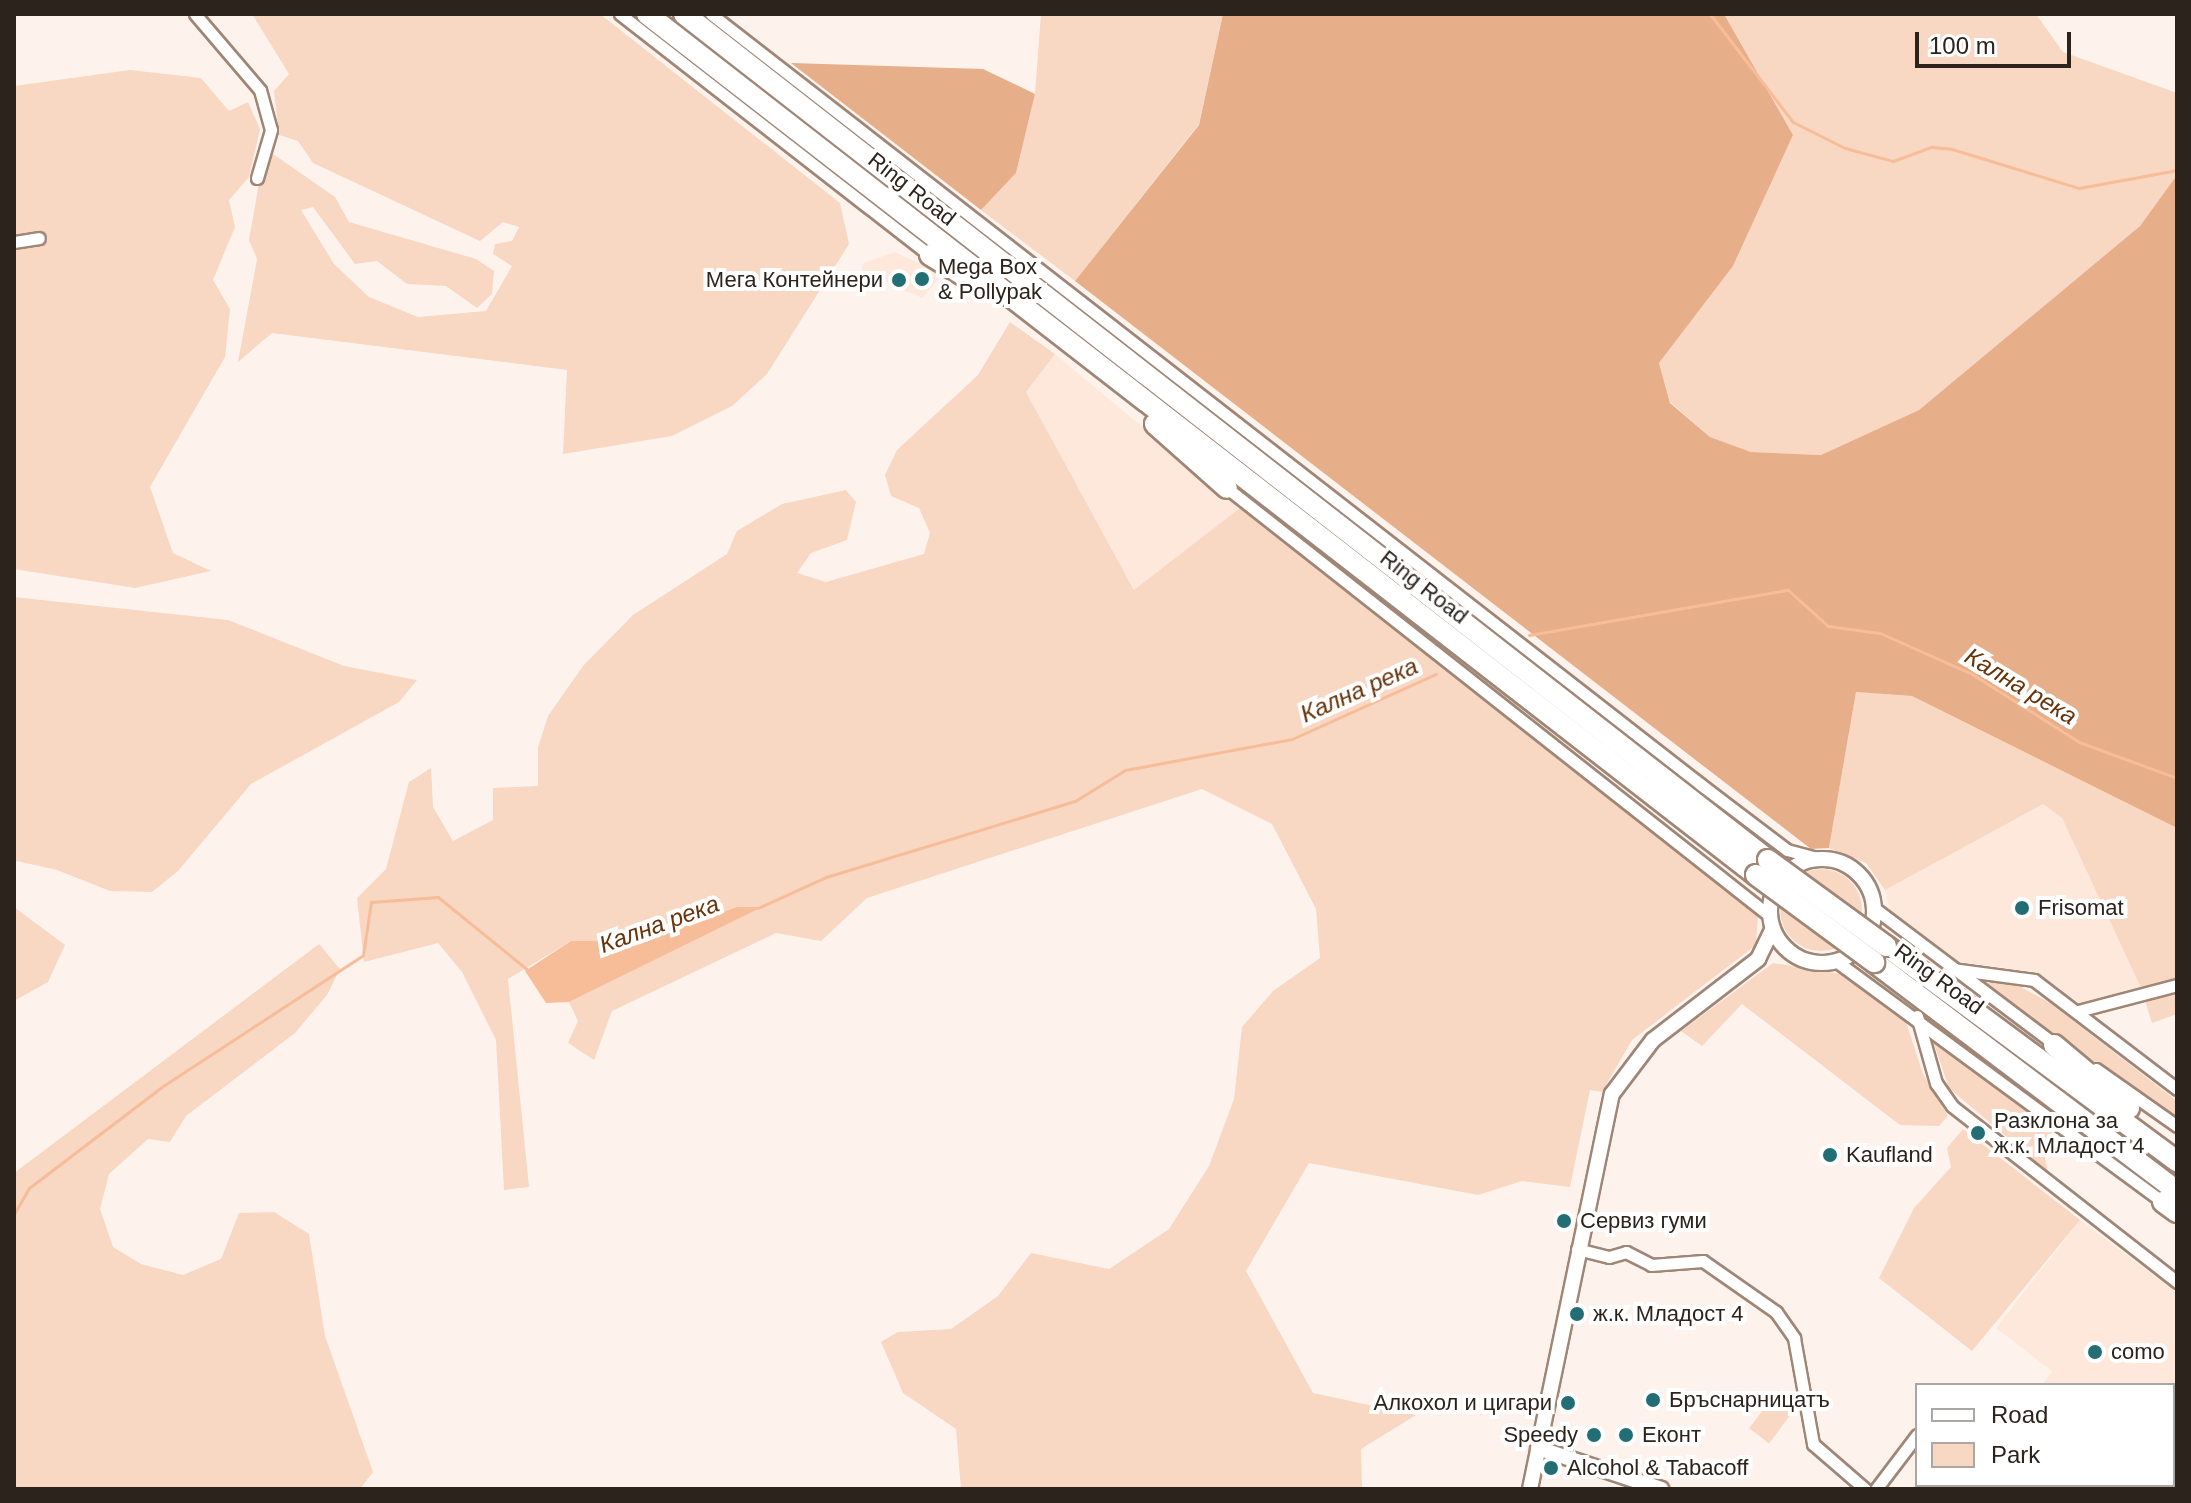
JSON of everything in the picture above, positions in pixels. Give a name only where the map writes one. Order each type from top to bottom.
[{"type":"highway","name":"Ring Road","points":[[647,14],[1103,369],[1762,868],[2177,1161]]},
{"type":"highway","name":"Ring Road","points":[[684,15],[1395,565],[1762,868]]},
{"type":"highway","points":[[930,255],[1035,316]]},
{"type":"highway","points":[[1103,369],[1227,488]]},
{"type":"highway","points":[[1242,447],[1295,473]]},
{"type":"highway","points":[[1360,524],[1395,565]]},
{"type":"highway","name":"Ring Road","points":[[1880,954],[2172,1202]]},
{"type":"highway","points":[[2054,1045],[2177,1151]]},
{"type":"street","points":[[195,14],[260,90],[271,130],[257,178]]},
{"type":"street","name":"Ring Road","points":[[620,14],[930,255]]},
{"type":"street","name":"Ring Road","points":[[711,14],[1360,524],[1787,850],[1817,858]]},
{"type":"street","points":[[14,242],[39,238]]},
{"type":"street","points":[[1227,488],[1771,922],[1792,953]]},
{"type":"street","points":[[1758,959],[1786,873],[1817,858],[1860,875],[1874,908],[1948,968],[2054,1045],[2177,1126]]},
{"type":"street","points":[[1836,961],[1864,942],[1874,908]]},
{"type":"street","points":[[1530,1489],[1577,1249],[1619,1077],[1653,1040],[1758,959],[1792,953],[1836,961],[2172,1202]]},
{"type":"street","points":[[1948,968],[2016,974],[2078,1011],[2177,1089]]},
{"type":"street","points":[[2078,1011],[2177,985]]},
{"type":"street","points":[[1916,1016],[1936,1083],[1952,1106],[2177,1282]]},
{"type":"street","points":[[1577,1249],[1609,1257],[1626,1252],[1651,1265],[1703,1261],[1776,1312],[1794,1338],[1813,1444],[1865,1489]]},
{"type":"street","points":[[1876,1489],[1915,1438]]},
{"type":"street","points":[[1538,1448],[1661,1489]]},
{"type":"shaded area","points":[[1223,14],[1724,14],[1793,135],[1733,266],[1659,363],[1670,403],[1710,437],[1751,452],[1821,455],[1919,410],[2140,226],[2177,175],[2177,828],[1912,696],[1856,692],[1829,848],[1811,849],[1075,281],[1199,125]]},
{"type":"shaded area","points":[[791,63],[983,69],[1035,94],[1016,173],[981,210]]},
{"type":"shaded area","points":[[895,252],[942,274],[922,298],[862,271],[863,263]]},
{"type":"shaded area","points":[[1055,354],[1240,508],[1135,591],[1026,392]]},
{"type":"shaded area","points":[[2043,804],[2062,818],[2141,988],[2083,1005],[2036,972],[1959,962],[1890,910],[1885,890]]},
{"type":"shaded area","points":[[737,907],[762,907],[569,1002],[546,1003],[525,971],[571,941],[648,940]]},
{"type":"shaded area","points":[[2080,1220],[2177,1293],[2177,1489],[2174,1487],[2175,1383],[2043,1383],[2052,1371],[1996,1328]]},
{"type":"green space","points":[[252,14],[600,14],[840,203],[849,244],[767,374],[732,406],[672,436],[563,454],[567,370],[272,333],[238,362],[257,259],[249,240],[259,183],[273,154],[335,197],[349,222],[476,259],[494,271],[492,294],[477,308],[446,286],[407,284],[377,261],[355,264],[313,207],[301,210],[334,264],[369,297],[418,317],[486,311],[512,266],[493,254],[495,244],[512,241],[519,227],[503,222],[480,241],[313,163],[298,141],[279,135],[274,91],[289,74]]},
{"type":"green space","points":[[1041,14],[1223,14],[1199,124],[1075,281],[981,210],[1016,173],[1035,94]]},
{"type":"green space","points":[[1724,14],[2036,14],[2063,52],[2177,93],[2177,175],[2140,226],[1919,410],[1821,455],[1751,452],[1710,437],[1670,402],[1659,363],[1733,266],[1793,135]]},
{"type":"green space","points":[[130,70],[201,78],[229,111],[248,102],[260,129],[249,177],[229,200],[235,227],[213,280],[230,309],[225,357],[150,487],[173,553],[211,571],[135,588],[14,569],[14,86]]},
{"type":"green space","points":[[1010,322],[1055,354],[1026,392],[1134,590],[1240,508],[1758,915],[1756,945],[1632,1040],[1602,1092],[1590,1090],[1570,1187],[1522,1181],[1478,1195],[1309,1163],[1246,1271],[1313,1393],[1416,1415],[1361,1449],[1362,1489],[961,1489],[956,1429],[903,1393],[881,1342],[898,1332],[951,1329],[998,1296],[1031,1253],[1109,1269],[1169,1229],[1209,1166],[1234,1099],[1242,1027],[1273,991],[1320,958],[1316,909],[1272,824],[1202,789],[867,898],[821,941],[776,933],[612,1011],[594,1060],[568,1043],[578,1021],[569,1002],[760,907],[702,915],[648,940],[571,941],[508,979],[529,1187],[504,1190],[496,1040],[462,972],[438,943],[364,962],[357,898],[386,869],[409,782],[431,768],[433,807],[453,841],[493,820],[493,788],[538,786],[538,747],[548,716],[583,666],[633,615],[727,554],[737,531],[782,504],[846,490],[856,502],[847,540],[811,553],[797,573],[826,582],[924,554],[930,533],[919,508],[891,496],[885,475],[897,450],[978,375]]},
{"type":"green space","points":[[14,597],[228,620],[344,666],[417,680],[399,702],[251,784],[178,871],[152,892],[110,891],[57,870],[17,861],[14,867]]},
{"type":"green space","points":[[1856,692],[1912,696],[2177,828],[2177,979],[2141,988],[2062,818],[2043,804],[1885,890],[1866,863],[1829,848]]},
{"type":"green space","points":[[1821,869],[1837,872],[1850,881],[1859,894],[1862,910],[1859,926],[1850,939],[1837,948],[1821,951],[1805,948],[1792,939],[1783,926],[1780,910],[1783,894],[1792,881],[1805,872]]},
{"type":"green space","points":[[14,907],[65,945],[48,982],[14,1001]]},
{"type":"green space","points":[[319,944],[340,969],[327,995],[295,1033],[186,1116],[170,1142],[148,1139],[109,1174],[100,1209],[113,1247],[141,1264],[183,1275],[221,1259],[239,1213],[274,1212],[309,1234],[325,1336],[373,1472],[360,1489],[14,1489],[14,1173]]},
{"type":"green space","points":[[1773,963],[1841,974],[1905,1019],[1923,1074],[1948,1116],[1939,1126],[1900,1125],[1742,1004],[1702,1046],[1681,1031]]},
{"type":"green space","points":[[2012,982],[2050,1003],[2177,1101],[2177,1119],[1981,983]]},
{"type":"green space","points":[[2177,991],[2177,1014],[2152,1023],[2145,1001]]},
{"type":"green space","points":[[1933,1041],[2053,1131],[2042,1145],[2048,1172],[1949,1088]]},
{"type":"green space","points":[[1963,1129],[2080,1220],[1972,1351],[1879,1278],[1914,1208],[1951,1167],[1947,1148]]},
{"type":"green space","points":[[1778,1390],[1798,1405],[1769,1443],[1749,1428]]},
{"type":"waterway","points":[[1710,14],[1793,122],[1845,148],[1893,161],[1931,147],[1952,149],[2079,188],[2177,170]]},
{"type":"waterway","name":"Кална река","points":[[1529,635],[1788,590],[1828,626],[1880,633],[1972,674],[2079,742],[2177,778]]},
{"type":"waterway","name":"Кална река","points":[[758,908],[826,877],[1075,801],[1125,770],[1292,739],[1436,674]]},
{"type":"waterway","name":"Кална река","points":[[14,1214],[29,1188],[163,1086],[363,955],[371,902],[438,897],[529,971]]},
{"type":"place","name":"Mega Box & Pollypak","points":[[922,279]]},
{"type":"place","name":"Мега Контейнери","points":[[899,280]]},
{"type":"place","name":"Frisomat","points":[[2022,908]]},
{"type":"place","name":"Разклона за ж.к. Младост 4","points":[[1978,1133]]},
{"type":"place","name":"Kaufland","points":[[1830,1155]]},
{"type":"place","name":"Сервиз гуми","points":[[1564,1221]]},
{"type":"place","name":"ж.к. Младост 4","points":[[1577,1314]]},
{"type":"place","name":"como","points":[[2095,1352]]},
{"type":"place","name":"Бръснарницатъ","points":[[1653,1400]]},
{"type":"place","name":"Алкохол и цигари","points":[[1568,1403]]},
{"type":"place","name":"Speedy","points":[[1594,1435]]},
{"type":"place","name":"Еконт","points":[[1626,1435]]},
{"type":"place","name":"Alcohol & Tabacoff","points":[[1551,1468]]}]
